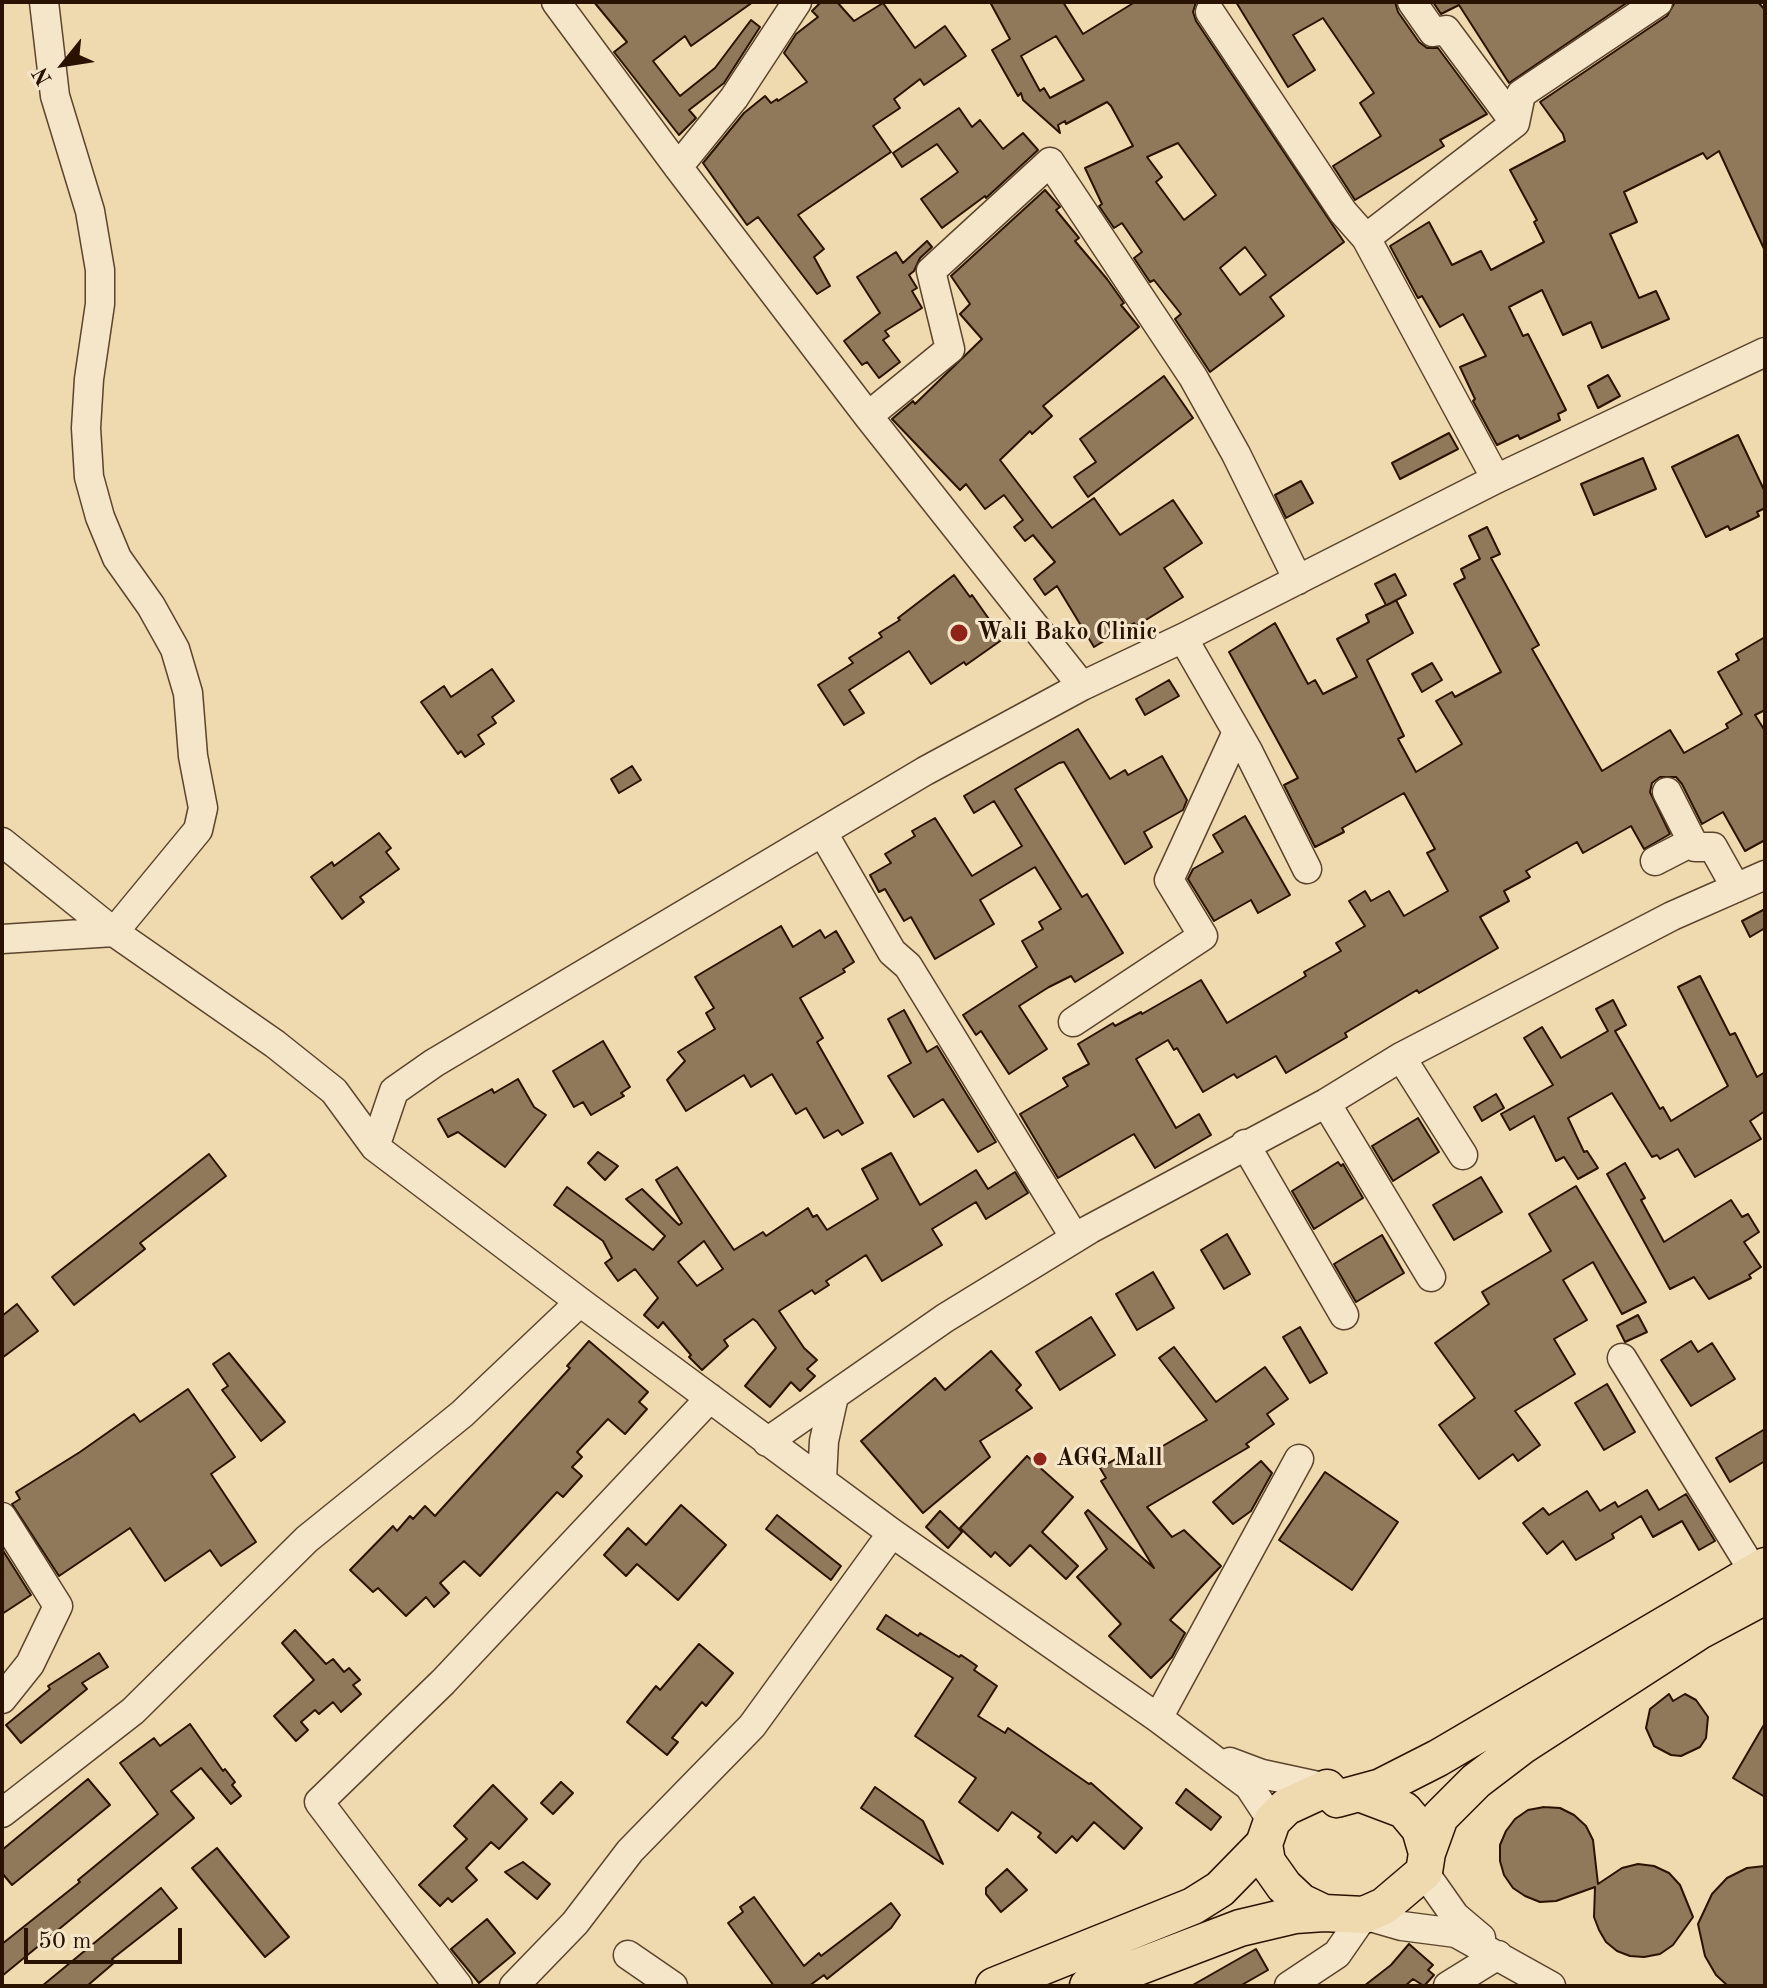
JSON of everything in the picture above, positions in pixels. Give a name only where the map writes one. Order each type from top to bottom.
[{"type":"main road","points":[[994,1986],[1193,1906],[1220,1889],[1286,1807],[1343,1790],[1381,1787],[1761,1578]]},
{"type":"main road","points":[[1088,1986],[1240,1928],[1295,1915],[1364,1915],[1384,1906],[1425,1862],[1440,1817],[1476,1781],[1522,1746],[1701,1630],[1761,1578]]},
{"type":"main road","points":[[1343,1790],[1404,1810],[1420,1829],[1425,1862]]},
{"type":"main road","points":[[1268,1832],[1267,1862],[1284,1886],[1301,1902],[1324,1913]]},
{"type":"street","points":[[2,939],[114,932],[198,830],[203,808],[193,756],[188,693],[175,649],[151,606],[117,558],[100,517],[89,477],[86,428],[100,304],[100,270],[90,211],[55,96],[44,2]]},
{"type":"street","points":[[556,2],[868,416],[1082,686]]},
{"type":"street","points":[[678,167],[734,98],[797,2]]},
{"type":"street","points":[[1412,2],[1433,32],[1446,30],[1515,123]]},
{"type":"street","points":[[1366,238],[1515,123],[1521,94],[1658,2]]},
{"type":"street","points":[[1210,12],[1343,212],[1366,238],[1496,479]]},
{"type":"street","points":[[868,416],[950,349],[931,271],[1050,162],[1193,377],[1236,454],[1298,580]]},
{"type":"street","points":[[375,1147],[394,1091],[434,1063],[925,771],[1082,686],[1496,479],[1765,352]]},
{"type":"street","points":[[1183,638],[1237,732],[1307,869]]},
{"type":"street","points":[[1073,1022],[1203,936],[1169,880],[1237,732]]},
{"type":"street","points":[[1667,792],[1695,847],[1713,847],[1736,888]]},
{"type":"street","points":[[823,833],[892,952],[908,966],[1075,1238]]},
{"type":"street","points":[[2,842],[114,932],[275,1044],[334,1091],[375,1147],[767,1442],[1158,1718],[1249,1786],[1268,1832]]},
{"type":"street","points":[[1655,861],[1692,842]]},
{"type":"street","points":[[767,1442],[945,1318],[1075,1238],[1326,1103],[1401,1057],[1672,916],[1765,875]]},
{"type":"street","points":[[1401,1057],[1463,1155]]},
{"type":"street","points":[[1326,1103],[1431,1277]]},
{"type":"street","points":[[1245,1144],[1344,1315]]},
{"type":"street","points":[[2,1813],[133,1711],[307,1539],[462,1414],[580,1302]]},
{"type":"street","points":[[1622,1358],[1761,1578]]},
{"type":"street","points":[[822,1479],[824,1441],[834,1396]]},
{"type":"street","points":[[458,1986],[319,1802],[443,1682],[710,1398]]},
{"type":"street","points":[[1158,1718],[1299,1459]]},
{"type":"street","points":[[2,1517],[58,1606],[30,1664],[2,1699]]},
{"type":"street","points":[[514,1986],[575,1923],[630,1851],[752,1726],[892,1533]]},
{"type":"street","points":[[1187,1740],[1262,1774],[1343,1790]]},
{"type":"street","points":[[1425,1862],[1455,1916],[1471,1927],[1498,1955]]},
{"type":"street","points":[[1289,1986],[1337,1954],[1364,1915],[1402,1926],[1456,1933],[1551,1986]]},
{"type":"street","points":[[628,1955],[673,1986]]},
{"type":"street","points":[[1455,1984],[1498,1955]]},
{"type":"building","points":[[594,2],[753,2],[691,46],[685,36],[653,61],[680,96],[715,68],[751,20],[760,27],[724,83],[689,110],[696,118],[679,135],[614,52],[627,42]]},
{"type":"building","points":[[821,2],[837,2],[854,21],[883,3],[915,48],[945,26],[966,56],[924,85],[920,79],[894,99],[900,108],[873,126],[891,152],[798,215],[824,249],[814,257],[830,286],[817,294],[758,217],[747,225],[703,163],[744,113],[765,96],[771,103],[778,101],[807,82],[784,53],[796,34],[818,17],[812,11]]},
{"type":"building","points":[[990,2],[1063,2],[1083,34],[1135,2],[1196,2],[1193,12],[1196,21],[1344,242],[1270,297],[1284,316],[1210,372],[1175,319],[1181,314],[1154,280],[1150,282],[1134,258],[1142,252],[1122,223],[1114,228],[1099,206],[1102,204],[1085,168],[1133,146],[1111,106],[1107,102],[1066,124],[1065,121],[1058,125],[1060,133],[1023,100],[1021,93],[1018,96],[992,50],[1010,39]],"holes":[[[1056,36],[1084,80],[1050,98],[1044,88],[1040,91],[1021,56]],[[1178,143],[1216,195],[1184,220],[1156,182],[1162,177],[1147,157]],[[1245,247],[1266,275],[1240,295],[1220,268]]]},
{"type":"building","points":[[1236,2],[1395,2],[1398,12],[1419,42],[1427,48],[1438,48],[1487,114],[1440,140],[1444,146],[1355,200],[1333,166],[1381,136],[1360,103],[1374,93],[1323,18],[1293,35],[1315,70],[1288,87]]},
{"type":"building","points":[[1433,2],[1628,2],[1509,83],[1459,5],[1441,14]]},
{"type":"building","points":[[1675,2],[1758,2],[1765,10],[1765,251],[1719,151],[1707,159],[1703,153],[1624,192],[1637,222],[1610,234],[1639,298],[1656,291],[1669,319],[1602,348],[1591,322],[1563,335],[1542,290],[1509,307],[1523,336],[1528,334],[1566,410],[1558,414],[1560,420],[1520,439],[1518,435],[1497,445],[1473,401],[1475,399],[1460,367],[1486,356],[1463,314],[1440,327],[1422,296],[1418,298],[1390,246],[1429,222],[1452,265],[1481,251],[1491,270],[1544,242],[1534,222],[1537,220],[1510,170],[1565,141],[1540,102],[1667,16]]},
{"type":"building","points":[[959,108],[972,127],[980,120],[1003,149],[1023,133],[1038,150],[986,198],[942,228],[921,199],[958,172],[937,144],[902,167],[893,153]]},
{"type":"building","points":[[1045,190],[1060,207],[1056,210],[1079,238],[1075,241],[1107,279],[1124,303],[1121,305],[1139,327],[1043,406],[1052,416],[1032,434],[1030,431],[1000,460],[1052,528],[1094,498],[1120,535],[1173,500],[1202,543],[1164,568],[1183,597],[1094,647],[1057,586],[1045,595],[1034,579],[1055,562],[1033,535],[1025,541],[1014,527],[1023,520],[1004,495],[985,509],[966,484],[960,490],[892,419],[913,401],[915,404],[982,339],[960,314],[970,304],[951,276]]},
{"type":"building","points":[[927,241],[932,247],[909,275],[917,288],[912,291],[922,308],[885,331],[889,336],[883,340],[900,362],[879,378],[867,362],[862,365],[844,341],[880,313],[857,277],[896,252],[903,263]]},
{"type":"building","points":[[1608,375],[1620,396],[1598,408],[1588,386]]},
{"type":"building","points":[[1164,376],[1193,418],[1088,497],[1074,477],[1096,462],[1080,439]]},
{"type":"building","points":[[1449,433],[1458,449],[1400,479],[1392,463]]},
{"type":"building","points":[[1738,435],[1765,492],[1765,508],[1757,512],[1759,516],[1706,537],[1672,467]]},
{"type":"building","points":[[1643,458],[1656,489],[1594,515],[1581,484]]},
{"type":"building","points":[[1301,481],[1313,503],[1286,518],[1275,495]]},
{"type":"building","points":[[1487,527],[1500,554],[1491,558],[1539,645],[1532,649],[1602,771],[1670,730],[1684,753],[1728,728],[1726,724],[1742,714],[1718,672],[1739,660],[1736,654],[1765,637],[1765,710],[1755,715],[1765,731],[1765,840],[1745,851],[1723,812],[1702,824],[1676,777],[1660,777],[1652,783],[1650,792],[1670,834],[1644,849],[1631,826],[1583,853],[1577,842],[1526,871],[1530,877],[1504,891],[1509,901],[1480,917],[1498,948],[1419,993],[1417,990],[1286,1073],[1276,1056],[1237,1078],[1234,1074],[1203,1092],[1177,1048],[1174,1050],[1168,1040],[1136,1059],[1176,1128],[1199,1114],[1211,1135],[1155,1168],[1134,1134],[1058,1178],[1020,1114],[1068,1086],[1063,1078],[1089,1064],[1078,1044],[1113,1023],[1115,1026],[1142,1014],[1201,980],[1227,1023],[1306,976],[1304,972],[1341,951],[1336,943],[1365,926],[1349,901],[1365,891],[1371,901],[1389,891],[1404,916],[1448,891],[1427,853],[1435,849],[1404,793],[1315,847],[1284,785],[1298,778],[1229,652],[1275,623],[1308,684],[1315,680],[1323,694],[1357,677],[1337,639],[1369,622],[1366,615],[1386,605],[1375,584],[1395,574],[1406,595],[1396,600],[1413,633],[1367,660],[1404,736],[1398,739],[1416,772],[1462,744],[1436,701],[1452,692],[1455,697],[1501,672],[1454,584],[1465,578],[1461,569],[1480,559],[1469,536]]},
{"type":"building","points":[[954,575],[1003,639],[966,665],[964,662],[931,684],[909,651],[849,690],[864,713],[844,725],[818,685],[853,663],[849,658],[882,637],[879,633],[900,620],[898,618]]},
{"type":"building","points":[[1432,663],[1442,680],[1422,692],[1412,674]]},
{"type":"building","points":[[492,669],[514,701],[492,717],[496,723],[478,735],[484,744],[465,757],[461,751],[458,754],[421,702],[444,686],[451,697]]},
{"type":"building","points":[[1169,680],[1179,696],[1145,715],[1136,699]]},
{"type":"building","points":[[1078,729],[1110,779],[1125,770],[1128,775],[1162,756],[1187,800],[1183,810],[1144,832],[1152,847],[1125,864],[1064,762],[1015,789],[1082,897],[1087,894],[1123,953],[1075,982],[1071,976],[1019,1006],[1047,1049],[1009,1074],[981,1031],[976,1035],[963,1015],[1037,967],[1022,941],[1043,929],[1039,922],[1061,909],[1035,867],[980,900],[994,924],[935,959],[911,917],[904,921],[885,889],[879,892],[870,875],[891,863],[885,854],[915,836],[912,831],[935,818],[972,876],[1022,846],[994,801],[974,813],[964,796]]},
{"type":"building","points":[[632,766],[641,780],[619,793],[611,779]]},
{"type":"building","points":[[1245,816],[1290,895],[1258,913],[1251,900],[1214,921],[1188,879],[1193,869],[1223,852],[1213,835]]},
{"type":"building","points":[[379,833],[391,848],[386,852],[399,869],[360,897],[364,902],[342,919],[311,877],[332,862],[334,866]]},
{"type":"building","points":[[1765,909],[1765,928],[1750,937],[1742,921]]},
{"type":"building","points":[[781,926],[793,947],[820,930],[825,938],[836,931],[854,962],[843,969],[845,972],[800,998],[823,1038],[817,1042],[863,1123],[842,1135],[838,1130],[824,1138],[806,1108],[796,1114],[772,1074],[751,1087],[744,1075],[686,1111],[667,1080],[685,1061],[678,1052],[715,1029],[706,1013],[714,1008],[695,977]]},
{"type":"building","points":[[1700,976],[1730,1035],[1735,1033],[1757,1077],[1765,1072],[1765,1111],[1750,1121],[1761,1139],[1695,1177],[1678,1149],[1660,1159],[1657,1155],[1652,1157],[1612,1093],[1568,1118],[1584,1152],[1587,1151],[1598,1168],[1578,1179],[1564,1157],[1556,1161],[1534,1116],[1510,1130],[1501,1114],[1553,1085],[1524,1038],[1542,1027],[1561,1058],[1608,1031],[1596,1009],[1613,1000],[1626,1025],[1615,1031],[1660,1109],[1663,1107],[1671,1121],[1728,1086],[1678,987]]},
{"type":"building","points":[[904,1010],[927,1052],[937,1046],[996,1142],[978,1152],[943,1099],[914,1117],[888,1076],[911,1063],[888,1019]]},
{"type":"building","points":[[603,1041],[630,1087],[621,1093],[624,1096],[591,1115],[583,1102],[574,1107],[553,1071]]},
{"type":"building","points":[[518,1079],[534,1107],[546,1115],[505,1167],[458,1132],[448,1137],[438,1119],[492,1089],[494,1093]]},
{"type":"building","points":[[1496,1094],[1504,1108],[1482,1121],[1474,1107]]},
{"type":"building","points":[[1418,1118],[1439,1152],[1393,1181],[1372,1146]]},
{"type":"building","points":[[598,1152],[618,1166],[605,1180],[588,1163]]},
{"type":"building","points":[[891,1153],[920,1205],[976,1170],[988,1189],[1015,1172],[1028,1193],[986,1219],[976,1202],[932,1229],[942,1245],[882,1281],[866,1255],[826,1281],[829,1285],[815,1294],[812,1290],[779,1311],[804,1348],[817,1360],[807,1369],[815,1376],[800,1391],[791,1382],[770,1407],[745,1386],[776,1348],[757,1322],[753,1319],[724,1340],[728,1346],[702,1370],[663,1322],[658,1328],[644,1315],[658,1298],[635,1269],[618,1281],[605,1263],[612,1258],[603,1241],[554,1205],[567,1187],[653,1250],[665,1236],[626,1199],[642,1189],[679,1225],[682,1223],[656,1180],[677,1167],[734,1250],[763,1232],[766,1236],[808,1208],[827,1230],[878,1199],[862,1169]],"holes":[[[704,1241],[723,1269],[697,1286],[678,1262]]]},
{"type":"building","points":[[209,1154],[226,1176],[140,1243],[145,1249],[74,1305],[52,1277]]},
{"type":"building","points":[[1338,1162],[1341,1166],[1343,1164],[1363,1198],[1314,1229],[1292,1191]]},
{"type":"building","points":[[1625,1163],[1645,1198],[1641,1200],[1664,1242],[1731,1200],[1742,1217],[1748,1214],[1759,1232],[1744,1242],[1761,1267],[1749,1275],[1751,1278],[1709,1299],[1694,1277],[1670,1289],[1607,1174]]},
{"type":"building","points":[[1481,1177],[1502,1212],[1454,1240],[1433,1205]]},
{"type":"building","points":[[1576,1186],[1646,1302],[1622,1314],[1593,1262],[1563,1280],[1587,1320],[1554,1339],[1575,1374],[1515,1411],[1540,1445],[1518,1461],[1513,1454],[1479,1479],[1439,1425],[1475,1398],[1435,1343],[1489,1304],[1482,1292],[1551,1251],[1529,1214]]},
{"type":"building","points":[[1227,1234],[1250,1274],[1224,1289],[1201,1250]]},
{"type":"building","points":[[1382,1235],[1404,1273],[1356,1302],[1334,1264]]},
{"type":"building","points":[[1153,1272],[1174,1308],[1137,1330],[1116,1294]]},
{"type":"building","points":[[17,1304],[38,1331],[2,1358],[2,1316]]},
{"type":"building","points":[[1638,1315],[1647,1332],[1625,1342],[1617,1326]]},
{"type":"building","points":[[1091,1317],[1115,1355],[1060,1390],[1036,1352]]},
{"type":"building","points":[[1300,1327],[1327,1373],[1310,1383],[1283,1337]]},
{"type":"building","points":[[589,1341],[648,1392],[639,1402],[647,1409],[625,1434],[608,1419],[577,1452],[582,1457],[572,1467],[582,1476],[563,1497],[557,1492],[480,1576],[464,1561],[440,1583],[449,1593],[434,1607],[426,1597],[406,1616],[378,1588],[373,1592],[350,1570],[393,1526],[397,1531],[410,1516],[413,1519],[425,1506],[435,1516],[570,1368],[567,1366]]},
{"type":"building","points":[[1691,1341],[1698,1352],[1712,1343],[1735,1379],[1691,1406],[1661,1360]]},
{"type":"building","points":[[1174,1347],[1216,1402],[1265,1367],[1288,1399],[1267,1414],[1274,1424],[1246,1444],[1249,1447],[1147,1507],[1172,1537],[1184,1530],[1221,1566],[1170,1620],[1185,1633],[1172,1657],[1151,1678],[1109,1636],[1121,1624],[1077,1577],[1107,1549],[1085,1513],[1088,1510],[1154,1568],[1101,1481],[1106,1478],[1100,1468],[1133,1449],[1139,1460],[1207,1420],[1159,1358]]},
{"type":"building","points":[[991,1351],[1021,1385],[1016,1390],[1032,1408],[980,1441],[990,1457],[923,1513],[861,1441],[935,1378],[945,1390]]},
{"type":"building","points":[[229,1353],[285,1422],[261,1441],[222,1390],[228,1386],[213,1364]]},
{"type":"building","points":[[1607,1384],[1635,1432],[1604,1450],[1575,1403]]},
{"type":"building","points":[[188,1389],[235,1457],[211,1474],[256,1542],[221,1566],[210,1550],[165,1581],[130,1528],[59,1576],[12,1504],[20,1499],[16,1492],[134,1414],[140,1422]]},
{"type":"building","points":[[1765,1429],[1765,1461],[1730,1482],[1716,1458]]},
{"type":"building","points":[[1027,1456],[1073,1497],[1042,1532],[1078,1566],[1066,1579],[1030,1545],[1010,1566],[995,1552],[991,1557],[960,1528]]},
{"type":"building","points":[[1261,1461],[1272,1473],[1251,1511],[1233,1524],[1213,1502]]},
{"type":"building","points":[[1325,1472],[1398,1522],[1352,1590],[1279,1540]]},
{"type":"building","points":[[1647,1490],[1659,1510],[1686,1494],[1715,1541],[1699,1550],[1682,1521],[1653,1537],[1641,1516],[1612,1534],[1614,1538],[1576,1560],[1563,1541],[1547,1554],[1523,1523],[1543,1508],[1549,1515],[1587,1491],[1600,1511],[1615,1502],[1618,1507]]},
{"type":"building","points":[[681,1505],[726,1545],[678,1600],[637,1564],[626,1576],[604,1555],[628,1528],[646,1545]]},
{"type":"building","points":[[940,1511],[962,1532],[948,1548],[926,1527]]},
{"type":"building","points":[[777,1515],[841,1566],[831,1580],[766,1529]]},
{"type":"building","points":[[2,1549],[31,1595],[2,1614]]},
{"type":"building","points":[[886,1615],[918,1636],[920,1633],[977,1666],[974,1670],[997,1686],[978,1716],[1005,1733],[1008,1728],[1091,1783],[1142,1828],[1124,1849],[1094,1822],[1077,1841],[1072,1836],[1056,1853],[1038,1837],[1041,1833],[1012,1812],[998,1831],[959,1802],[976,1778],[915,1736],[953,1678],[877,1629]]},
{"type":"building","points":[[295,1630],[326,1664],[333,1659],[344,1672],[349,1668],[360,1680],[353,1685],[361,1694],[341,1712],[333,1702],[319,1714],[315,1710],[301,1722],[308,1730],[296,1741],[274,1716],[314,1680],[282,1643]]},
{"type":"building","points":[[699,1644],[733,1673],[706,1706],[702,1702],[672,1738],[678,1742],[667,1755],[627,1722],[656,1686],[660,1690]]},
{"type":"building","points":[[99,1653],[108,1667],[82,1683],[87,1689],[21,1743],[6,1725],[50,1689],[48,1686]]},
{"type":"building","points":[[1669,1694],[1673,1701],[1685,1694],[1696,1700],[1708,1717],[1706,1738],[1700,1747],[1681,1756],[1671,1755],[1654,1746],[1646,1728],[1650,1709]]},
{"type":"building","points":[[1765,1723],[1765,1797],[1733,1778]]},
{"type":"building","points":[[190,1724],[223,1771],[225,1769],[235,1782],[232,1785],[241,1796],[231,1804],[201,1768],[171,1791],[194,1818],[2,1976],[2,1944],[158,1814],[120,1763],[154,1738],[160,1746]]},
{"type":"building","points":[[88,1779],[110,1805],[12,1885],[2,1873],[2,1850]]},
{"type":"building","points":[[561,1782],[573,1793],[553,1814],[541,1803]]},
{"type":"building","points":[[493,1785],[527,1819],[499,1849],[491,1842],[466,1868],[477,1880],[452,1902],[448,1898],[440,1906],[419,1885],[467,1839],[454,1826]]},
{"type":"building","points":[[875,1787],[923,1821],[943,1864],[861,1808]]},
{"type":"building","points":[[1186,1789],[1221,1817],[1211,1830],[1176,1803]]},
{"type":"building","points":[[1560,1808],[1586,1826],[1593,1840],[1598,1884],[1622,1868],[1638,1864],[1654,1866],[1669,1873],[1680,1885],[1693,1917],[1673,1945],[1660,1954],[1644,1957],[1617,1951],[1606,1942],[1594,1917],[1595,1887],[1556,1901],[1540,1902],[1513,1888],[1504,1875],[1500,1845],[1515,1819],[1528,1810]]},
{"type":"building","points":[[217,1848],[289,1937],[265,1957],[192,1868]]},
{"type":"building","points":[[523,1862],[550,1884],[537,1899],[505,1872]]},
{"type":"building","points":[[1765,1866],[1765,1986],[1728,1986],[1716,1975],[1705,1956],[1698,1924],[1712,1894],[1727,1878],[1747,1868]]},
{"type":"building","points":[[1007,1869],[1027,1890],[1001,1912],[986,1894],[986,1888]]},
{"type":"building","points":[[161,1888],[177,1908],[112,1959],[115,1962],[87,1986],[42,1986]]},
{"type":"building","points":[[754,1897],[804,1966],[891,1903],[900,1915],[891,1928],[827,1979],[824,1975],[809,1986],[774,1986],[728,1923],[743,1912],[740,1907]]},
{"type":"building","points":[[487,1919],[515,1953],[479,1983],[451,1949]]},
{"type":"building","points":[[1409,1944],[1433,1965],[1428,1970],[1434,1975],[1424,1986],[1413,1979],[1405,1986],[1364,1986],[1391,1965]]},
{"type":"building","points":[[1256,1949],[1268,1970],[1240,1986],[1191,1986]]},
{"type":"place","name":"Wali Bako Clinic","points":[[959,633]]},
{"type":"place","name":"AGG Mall","points":[[1040,1459]]}]
